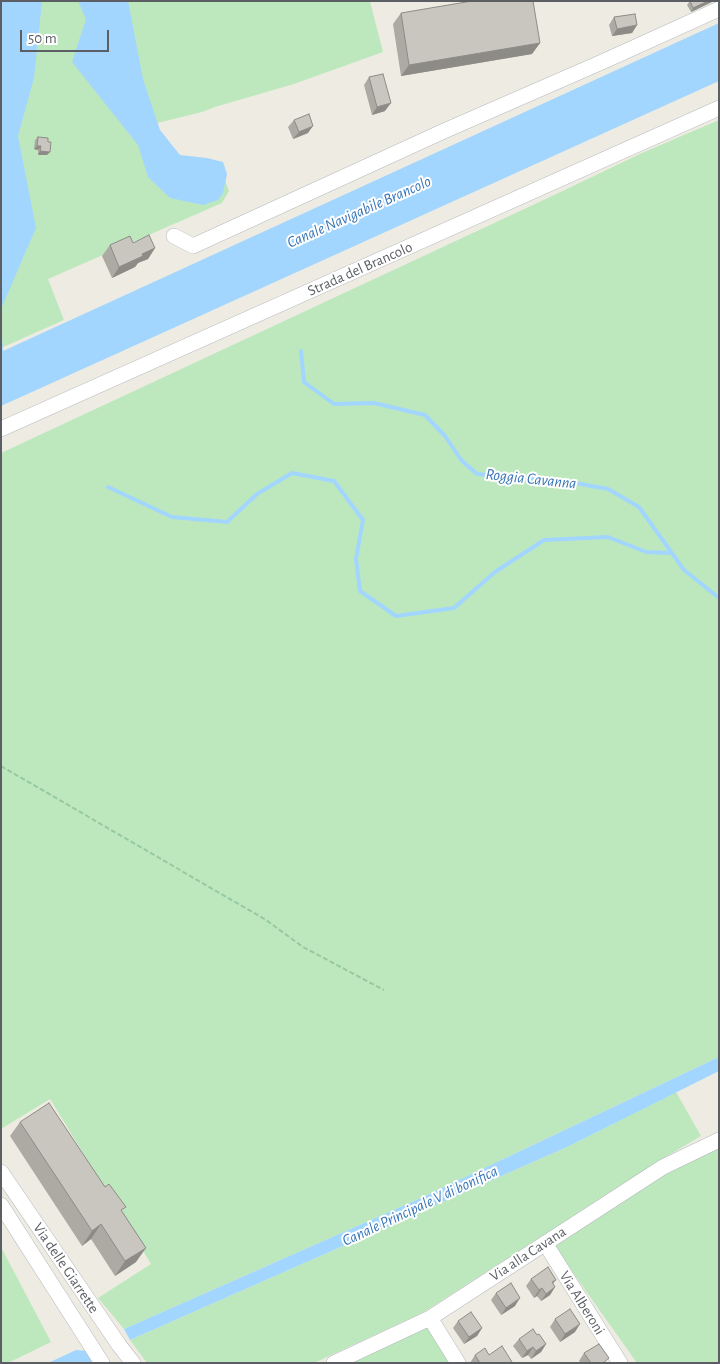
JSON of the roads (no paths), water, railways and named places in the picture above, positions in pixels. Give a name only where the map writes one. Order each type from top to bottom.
[{"type":"street","points":[[174,236],[193,246],[444,131],[719,9]]},
{"type":"street","name":"Strada del Brancolo","points":[[1,429],[719,108]]},
{"type":"street","name":"Via alla Cavana","points":[[334,1363],[430,1318],[663,1167],[719,1140]]},
{"type":"street","name":"Via delle Giarrette","points":[[1,1172],[119,1346],[133,1363]]},
{"type":"street","name":"Via delle Giarrette","points":[[1,1205],[102,1363]]},
{"type":"street","name":"Via Alberoni","points":[[545,1243],[620,1363]]},
{"type":"street","points":[[430,1318],[458,1363]]},
{"type":"water","points":[[1,1],[42,1],[34,78],[18,136],[36,228],[1,309]]},
{"type":"water","points":[[78,1],[128,1],[143,79],[160,130],[180,155],[223,162],[227,174],[223,193],[218,200],[203,205],[170,198],[148,177],[138,145],[72,62],[86,19]]},
{"type":"water","name":"Canale Navigabile Brancolo","points":[[719,23],[719,81],[1,406],[1,323],[3,351]]},
{"type":"water","name":"Canale Principale V di bonifica","points":[[719,1057],[719,1071],[567,1147],[130,1340],[124,1329],[423,1197]]},
{"type":"water","points":[[76,1350],[88,1351],[93,1363],[48,1363]]},
{"type":"waterway","name":"Roggia Cavanna","points":[[301,351],[304,382],[334,404],[374,403],[425,415],[445,436],[462,461],[477,474],[564,481],[608,489],[639,507],[684,570],[719,598]]},
{"type":"waterway","points":[[108,487],[172,517],[227,522],[257,494],[292,473],[334,481],[363,520],[356,559],[360,591],[396,616],[454,608],[495,572],[544,540],[608,537],[646,552],[671,553]]}]
